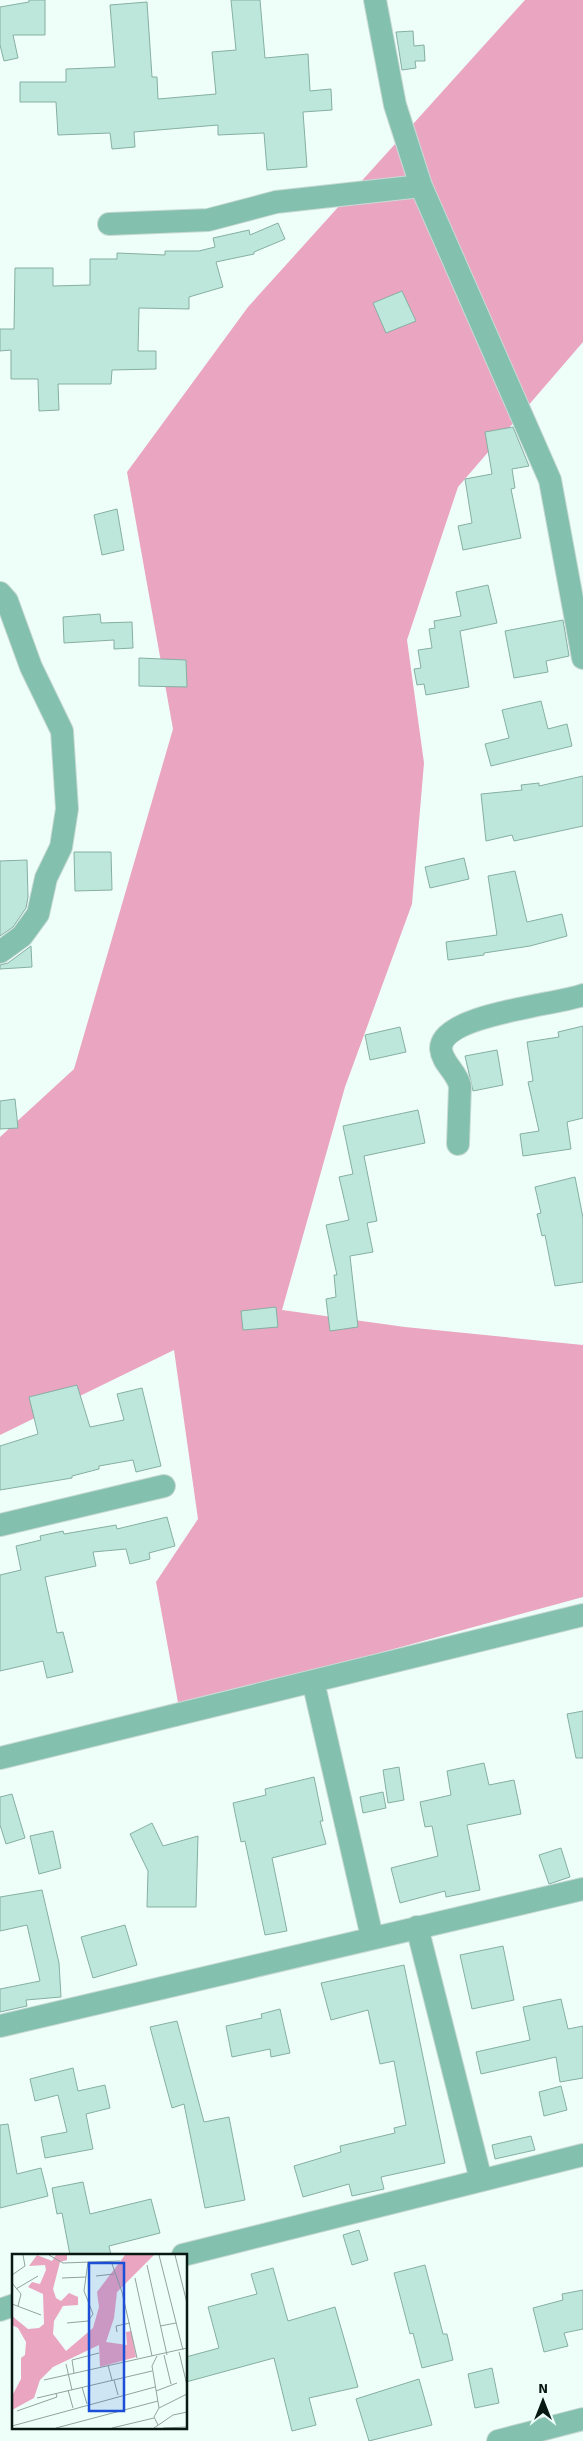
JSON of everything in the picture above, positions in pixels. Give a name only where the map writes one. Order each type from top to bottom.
[{"type":"street","points":[[375,0],[395,105],[421,186],[550,480],[583,658]]},
{"type":"street","points":[[109,224],[208,220],[276,202],[421,186]]},
{"type":"street","points":[[0,593],[7,601],[31,667],[62,731],[67,809],[61,847],[46,878],[38,914],[22,936],[0,952]]},
{"type":"street","points":[[458,1144],[460,1086],[458,1078],[442,1056],[442,1042],[446,1036],[476,1018],[583,995]]},
{"type":"street","points":[[0,1525],[164,1486]]},
{"type":"street","points":[[0,1758],[583,1615]]},
{"type":"street","points":[[313,1682],[372,1937]]},
{"type":"street","points":[[0,2026],[372,1937],[583,1889]]},
{"type":"street","points":[[418,1927],[481,2180]]},
{"type":"street","points":[[187,2254],[583,2155]]},
{"type":"street","points":[[498,2441],[583,2419]]},
{"type":"shaded area","points":[[525,0],[583,0],[583,342],[458,487],[407,640],[424,763],[412,904],[345,1087],[282,1310],[405,1327],[583,1345],[583,1597],[179,1708],[156,1582],[198,1519],[174,1350],[0,1435],[0,1137],[74,1069],[173,729],[127,472],[248,307]]},
{"type":"building","points":[[29,0],[45,0],[45,35],[13,35],[18,58],[4,61],[0,45],[0,7],[29,2]]},
{"type":"building","points":[[231,0],[260,0],[265,58],[308,54],[310,91],[331,89],[332,110],[303,112],[307,167],[267,170],[264,133],[218,135],[218,125],[134,132],[135,147],[112,149],[110,133],[58,135],[56,102],[20,102],[20,82],[66,82],[66,69],[115,67],[110,5],[147,2],[152,77],[157,77],[158,99],[216,94],[212,52],[236,50]]},
{"type":"building","points":[[413,31],[414,46],[424,45],[425,61],[415,61],[416,68],[402,70],[396,32]]},
{"type":"building","points":[[278,223],[285,239],[254,252],[254,254],[216,262],[223,287],[189,297],[189,309],[139,308],[138,351],[156,351],[156,369],[112,370],[111,384],[58,384],[59,410],[39,411],[38,379],[11,379],[11,350],[0,351],[0,329],[14,329],[15,268],[53,268],[53,286],[90,285],[90,259],[117,259],[117,253],[165,255],[165,251],[199,251],[215,247],[213,238],[249,230],[250,235]]},
{"type":"building","points":[[402,291],[416,321],[386,333],[373,303]]},
{"type":"building","points":[[513,427],[529,466],[512,469],[515,488],[511,489],[521,538],[463,550],[458,526],[472,523],[465,479],[492,474],[485,432]]},
{"type":"building","points":[[117,509],[124,550],[102,555],[94,515]]},
{"type":"building","points":[[488,585],[497,623],[460,631],[469,687],[426,695],[424,684],[417,685],[414,669],[421,668],[418,650],[432,648],[429,629],[435,628],[434,621],[461,616],[456,592]]},
{"type":"building","points":[[100,614],[101,623],[132,622],[133,648],[114,649],[114,640],[64,643],[63,617]]},
{"type":"building","points":[[563,620],[569,656],[546,661],[548,672],[514,678],[505,631]]},
{"type":"building","points":[[139,658],[186,660],[187,687],[139,686]]},
{"type":"building","points":[[541,701],[548,729],[567,724],[572,746],[491,766],[485,744],[509,738],[502,710]]},
{"type":"building","points":[[583,776],[583,826],[514,841],[512,835],[486,841],[481,794],[522,790],[521,785],[539,783],[539,786]]},
{"type":"building","points":[[74,852],[111,852],[112,890],[75,891]]},
{"type":"building","points":[[464,858],[469,879],[430,888],[425,867]]},
{"type":"building","points":[[27,860],[28,897],[26,908],[13,927],[0,936],[0,861]]},
{"type":"building","points":[[515,871],[527,922],[562,914],[567,936],[530,946],[448,960],[446,942],[497,935],[488,876]]},
{"type":"building","points":[[31,946],[32,967],[0,969],[0,965],[8,963]]},
{"type":"building","points":[[583,1026],[583,1118],[567,1122],[571,1149],[523,1156],[520,1134],[539,1131],[528,1082],[533,1081],[527,1042],[559,1037],[558,1032]]},
{"type":"building","points":[[400,1027],[406,1052],[370,1060],[365,1035]]},
{"type":"building","points":[[497,1050],[503,1085],[473,1091],[465,1056]]},
{"type":"building","points":[[15,1099],[18,1128],[0,1129],[0,1101]]},
{"type":"building","points":[[418,1110],[425,1143],[364,1156],[377,1221],[367,1223],[373,1252],[350,1256],[358,1327],[330,1331],[326,1299],[336,1297],[334,1275],[337,1275],[326,1225],[349,1220],[339,1177],[353,1174],[343,1126]]},
{"type":"building","points":[[575,1177],[583,1218],[583,1282],[555,1286],[545,1235],[542,1236],[537,1214],[541,1213],[535,1187]]},
{"type":"building","points":[[276,1307],[278,1327],[243,1330],[241,1311]]},
{"type":"building","points":[[77,1385],[90,1427],[124,1420],[117,1394],[142,1388],[161,1466],[136,1472],[133,1460],[99,1466],[99,1469],[72,1476],[72,1478],[0,1490],[0,1446],[38,1434],[29,1397]]},
{"type":"building","points":[[167,1517],[175,1546],[149,1553],[150,1559],[130,1564],[126,1549],[93,1552],[96,1566],[45,1577],[57,1633],[63,1632],[73,1672],[47,1678],[43,1661],[0,1671],[0,1575],[21,1570],[16,1546],[41,1540],[40,1536],[63,1531],[64,1534],[116,1525],[117,1529]]},
{"type":"building","points":[[583,1711],[583,1758],[576,1758],[567,1714]]},
{"type":"building","points":[[484,1763],[489,1785],[514,1780],[521,1814],[467,1825],[480,1890],[446,1897],[445,1891],[400,1903],[391,1868],[438,1856],[432,1826],[425,1827],[420,1802],[451,1795],[447,1771]]},
{"type":"building","points":[[399,1767],[404,1800],[388,1803],[383,1770]]},
{"type":"building","points":[[314,1777],[323,1821],[320,1821],[326,1844],[272,1858],[287,1931],[265,1935],[245,1841],[241,1842],[233,1803],[266,1795],[265,1789]]},
{"type":"building","points":[[383,1792],[386,1808],[363,1813],[360,1797]]},
{"type":"building","points":[[12,1794],[25,1838],[6,1844],[0,1825],[0,1797]]},
{"type":"building","points":[[152,1823],[163,1846],[198,1836],[196,1907],[147,1907],[148,1871],[130,1834]]},
{"type":"building","points":[[53,1831],[61,1868],[39,1874],[30,1836]]},
{"type":"building","points":[[561,1848],[570,1877],[549,1884],[539,1855]]},
{"type":"building","points":[[42,1890],[59,1963],[61,1997],[26,2000],[27,2006],[0,2012],[0,1989],[40,1981],[27,1925],[0,1931],[0,1897]]},
{"type":"building","points":[[125,1925],[137,1965],[93,1978],[81,1937]]},
{"type":"building","points":[[503,1946],[514,2000],[472,2009],[460,1955]]},
{"type":"building","points":[[404,1965],[445,2163],[381,2177],[384,2189],[352,2196],[349,2184],[303,2197],[294,2166],[341,2152],[340,2146],[395,2133],[394,2128],[406,2125],[394,2061],[380,2064],[368,2010],[331,2020],[321,1983]]},
{"type":"building","points":[[561,1999],[568,2029],[583,2026],[583,2078],[560,2082],[556,2057],[481,2074],[476,2052],[530,2040],[523,2007]]},
{"type":"building","points":[[280,2009],[290,2053],[271,2057],[270,2049],[232,2057],[226,2026],[262,2018],[261,2014]]},
{"type":"building","points":[[177,2021],[204,2122],[229,2117],[245,2200],[205,2208],[184,2104],[172,2108],[150,2027]]},
{"type":"building","points":[[73,2068],[78,2091],[105,2085],[110,2108],[86,2114],[93,2149],[45,2158],[41,2137],[67,2132],[58,2095],[35,2101],[30,2079]]},
{"type":"building","points":[[561,2086],[567,2110],[544,2116],[539,2092]]},
{"type":"building","points":[[8,2124],[17,2174],[41,2168],[48,2196],[0,2208],[0,2125]]},
{"type":"building","points":[[531,2136],[535,2150],[495,2159],[492,2145]]},
{"type":"building","points":[[83,2182],[90,2214],[151,2199],[160,2233],[109,2246],[111,2254],[70,2254],[62,2213],[57,2214],[52,2188]]},
{"type":"building","points":[[359,2230],[368,2260],[352,2265],[343,2235]]},
{"type":"building","points":[[425,2265],[443,2334],[447,2334],[453,2360],[422,2368],[413,2333],[410,2334],[394,2273]]},
{"type":"building","points":[[273,2268],[288,2321],[335,2307],[358,2387],[309,2398],[316,2425],[292,2431],[274,2358],[188,2381],[188,2356],[219,2348],[208,2307],[257,2294],[251,2274]]},
{"type":"building","points":[[583,2290],[583,2329],[564,2333],[568,2346],[544,2352],[533,2308],[563,2300],[562,2294]]},
{"type":"building","points":[[492,2368],[499,2403],[475,2408],[468,2374]]},
{"type":"building","points":[[419,2379],[432,2425],[369,2441],[356,2399]]}]
